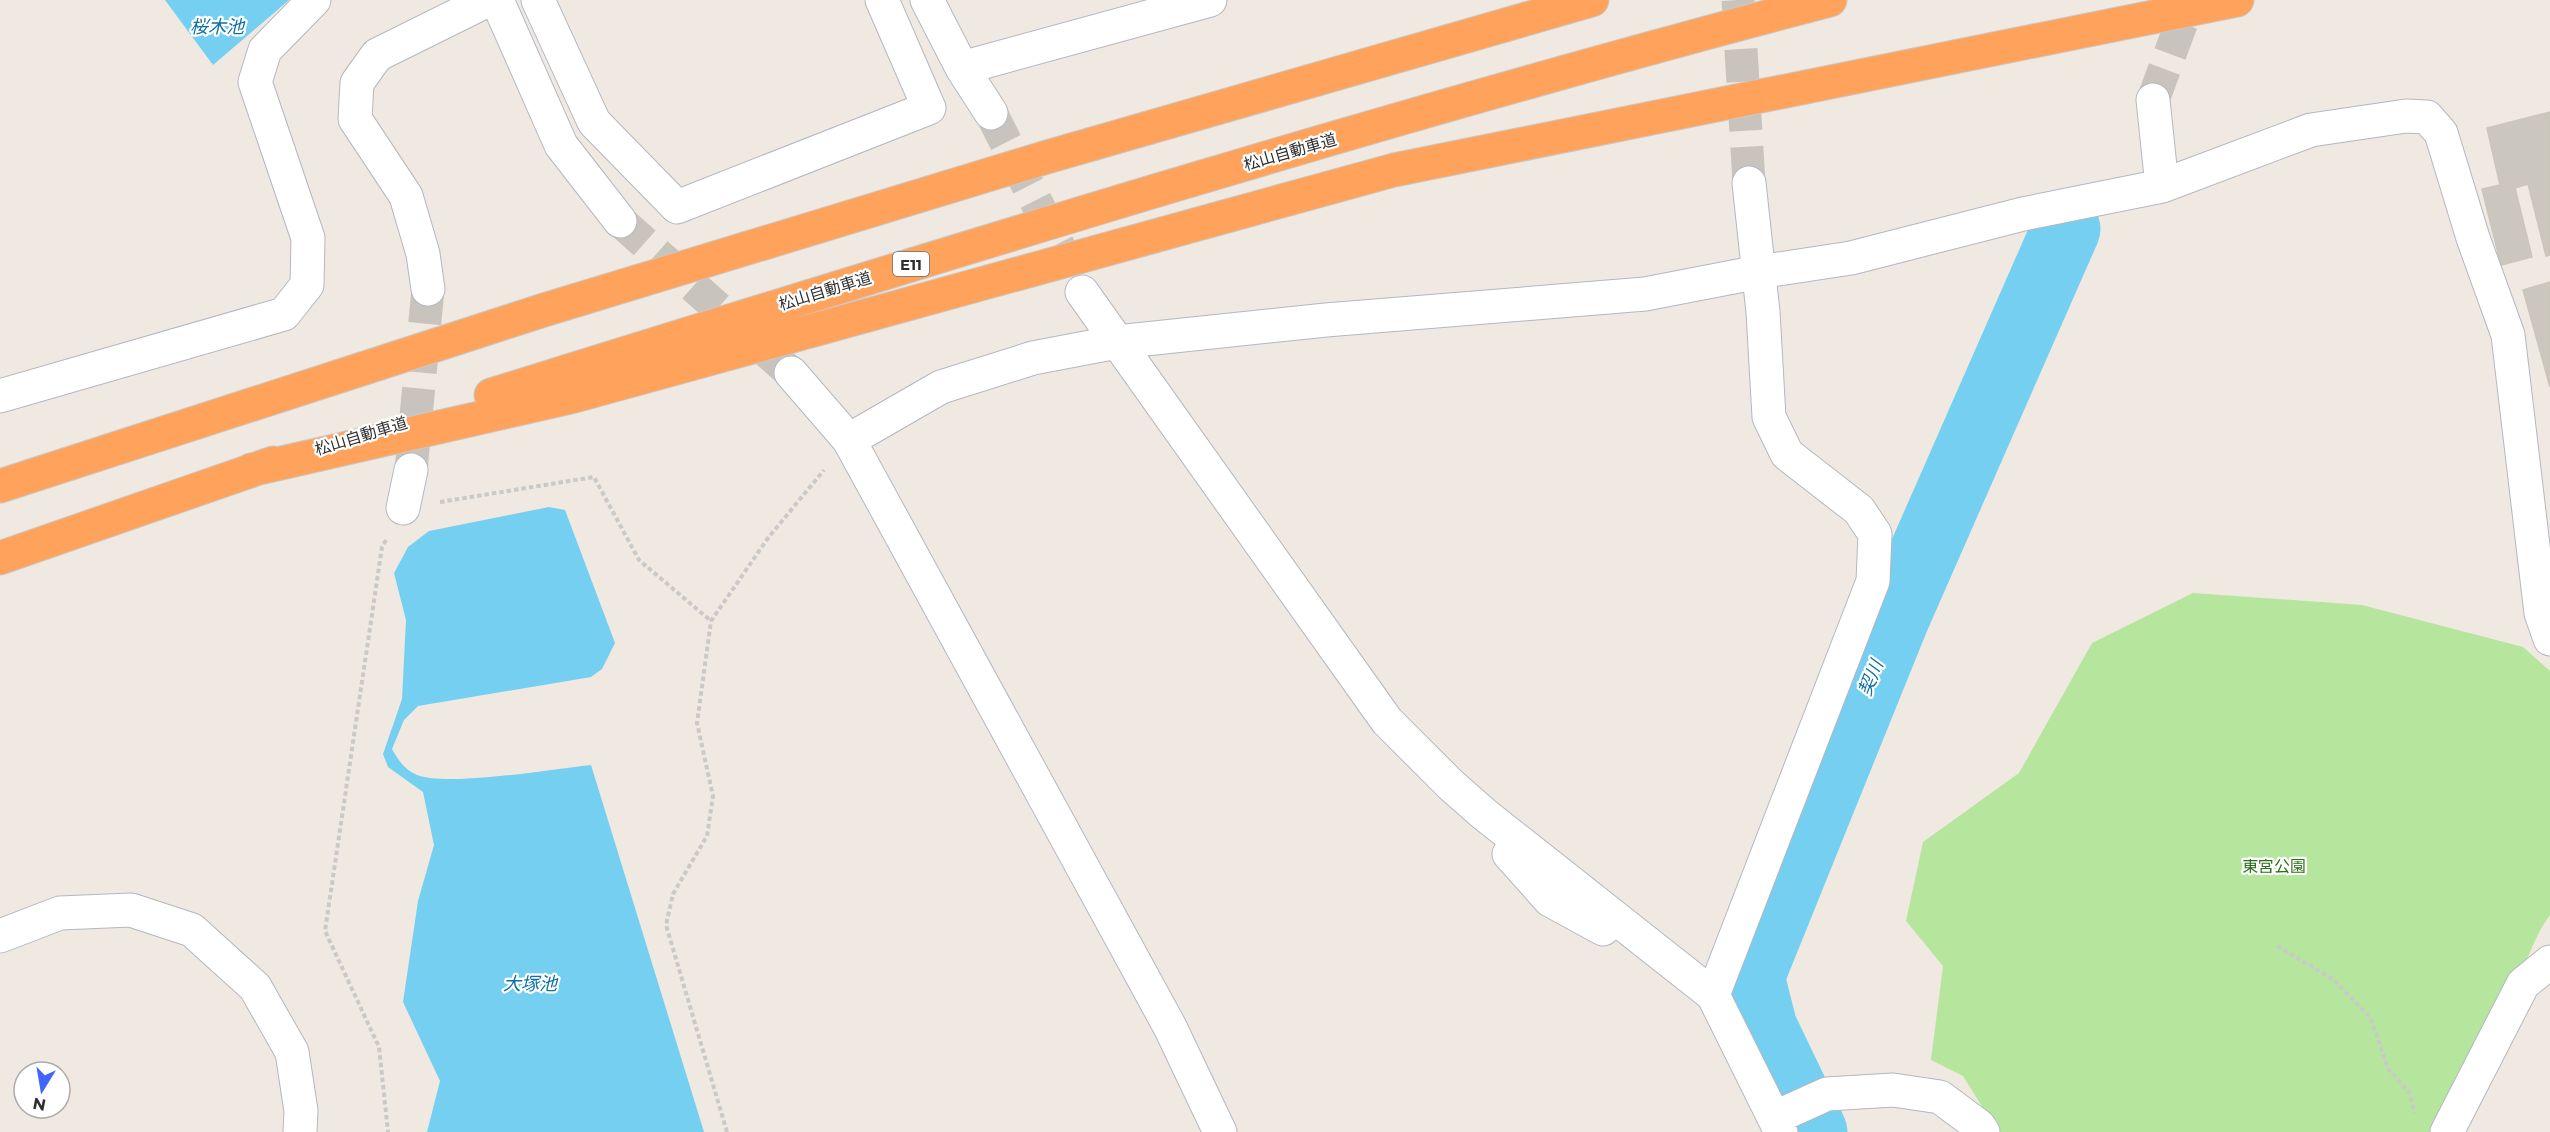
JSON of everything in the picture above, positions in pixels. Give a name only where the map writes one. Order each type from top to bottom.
[{"type":"highway","points":[[0,486],[555,306],[1047,157],[1592,0]]},
{"type":"highway","name":"松山自動車道","points":[[0,558],[251,470],[1006,235],[1657,45],[1830,0]]},
{"type":"highway","points":[[251,470],[571,397],[1394,170],[2237,0]]},
{"type":"street","points":[[0,396],[284,314],[307,285],[308,238],[255,82],[265,50],[314,0]]},
{"type":"street","points":[[428,290],[423,254],[406,196],[355,119],[357,83],[377,55],[488,0]]},
{"type":"street","points":[[497,0],[561,145],[620,221]]},
{"type":"street","points":[[538,0],[594,122],[677,207],[929,108],[882,0]]},
{"type":"street","points":[[927,0],[962,68],[991,113]]},
{"type":"street","points":[[962,68],[1210,0]]},
{"type":"street","points":[[2153,100],[2162,186]]},
{"type":"street","points":[[849,440],[941,387],[1033,358],[1117,342],[1326,320],[1645,294],[1759,272],[1851,258],[2023,214],[2162,186],[2311,130],[2406,116],[2427,117],[2441,133],[2473,238],[2508,335],[2541,613],[2550,639]]},
{"type":"street","points":[[1713,995],[1873,580],[1875,534],[1859,510],[1787,454],[1768,417],[1759,272],[1749,183]]},
{"type":"street","points":[[1082,292],[1387,721],[1451,786],[1484,814],[1713,995],[1777,1125],[1827,1094],[1893,1090],[1940,1097],[1979,1125],[1983,1132]]},
{"type":"street","points":[[791,374],[849,440],[1170,1027],[1220,1132]]},
{"type":"street","points":[[403,508],[411,470]]},
{"type":"street","points":[[0,936],[60,913],[130,910],[192,930],[255,987],[292,1052],[301,1111],[300,1132]]},
{"type":"street","points":[[2447,1132],[2523,984],[2550,962]]},
{"type":"path","points":[[727,1132],[666,925],[673,894],[707,836],[713,796],[696,723],[711,621],[768,538],[849,440]]},
{"type":"path","points":[[388,1132],[379,1047],[326,931],[382,547],[403,508],[594,477],[639,560],[711,621]]},
{"type":"path","points":[[2277,946],[2332,979],[2370,1018],[2388,1069],[2409,1092],[2416,1117]]},
{"type":"green space","name":"東宮公園","points":[[2193,593],[2362,605],[2523,647],[2550,671],[2550,915],[2538,934],[2512,993],[2430,1132],[1998,1132],[1963,1076],[1931,1060],[1943,966],[1906,921],[1923,842],[2019,773],[2092,643]]},
{"type":"water","name":"桜木池","points":[[165,0],[289,0],[213,65]]},
{"type":"water","name":"大塚池","points":[[549,507],[565,510],[615,643],[602,669],[591,677],[418,706],[404,720],[392,749],[399,761],[409,770],[417,775],[432,778],[475,778],[591,765],[704,1132],[427,1132],[440,1081],[403,1002],[418,901],[434,845],[423,792],[388,767],[383,754],[402,699],[406,620],[394,573],[408,547],[429,531]]},
{"type":"building","points":[[2550,112],[2550,255],[2546,256],[2528,184],[2515,188],[2532,257],[2501,265],[2482,189],[2500,185],[2487,128]]},
{"type":"building","points":[[2550,282],[2550,387],[2523,290]]},
{"type":"waterway","name":"契川","points":[[1813,1132],[1763,1028],[1750,977],[1895,618],[2066,229]]},
{"type":"tunnel","points":[[1738,0],[1749,183]]},
{"type":"tunnel","points":[[2153,100],[2190,0]]},
{"type":"tunnel","points":[[991,113],[1082,292]]},
{"type":"tunnel","points":[[620,221],[791,373]]},
{"type":"tunnel","points":[[411,470],[428,289]]}]
